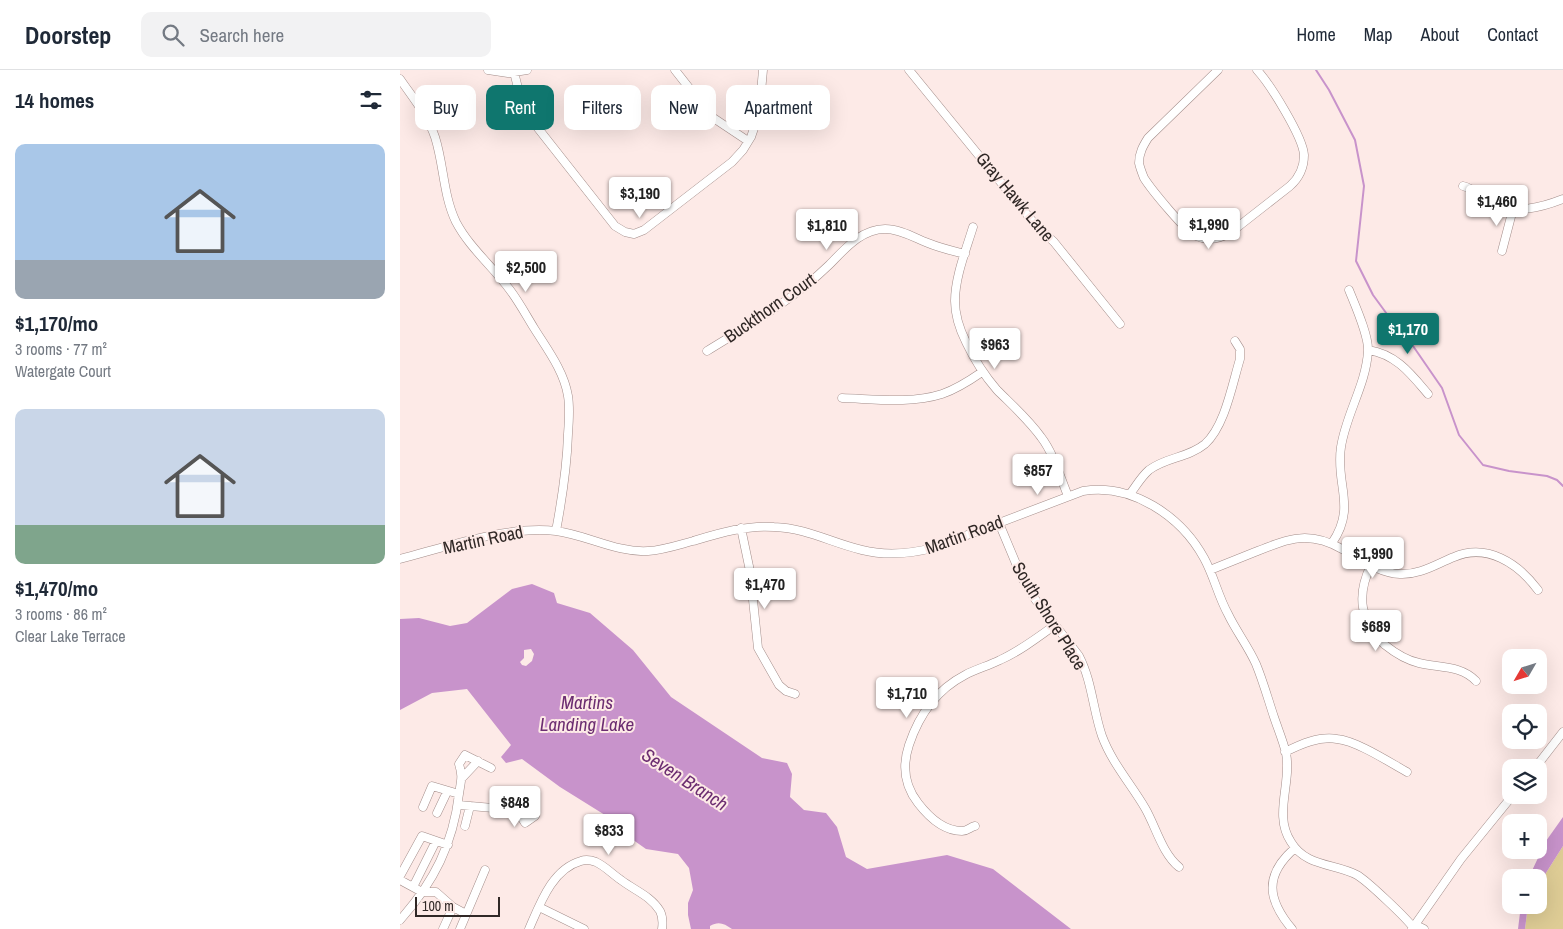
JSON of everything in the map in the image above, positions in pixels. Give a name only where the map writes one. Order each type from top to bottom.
[{"type":"street","points":[[488,70],[497,72],[526,70]]},
{"type":"street","points":[[675,70],[712,117],[748,141]]},
{"type":"street","points":[[514,72],[526,113],[615,226],[625,232],[634,234],[650,226],[732,162],[743,150],[759,114],[763,70]]},
{"type":"street","name":"Gray Hawk Lane","points":[[909,70],[1034,223],[1054,242],[1120,324]]},
{"type":"street","points":[[1218,70],[1148,138],[1142,147],[1140,156],[1140,170],[1153,189],[1186,229],[1196,236],[1207,239],[1230,234],[1290,186],[1302,169],[1304,154],[1297,134],[1257,70]]},
{"type":"street","points":[[400,79],[419,105],[435,138],[446,197],[457,223],[469,242],[497,272],[512,292],[558,366],[565,383],[569,408],[567,458],[564,488],[556,531]]},
{"type":"street","points":[[1462,186],[1476,191],[1495,204],[1512,209],[1540,207],[1563,199]]},
{"type":"street","points":[[1502,251],[1512,209]]},
{"type":"street","points":[[972,227],[956,290],[956,314],[959,328],[982,372],[1042,438],[1054,460],[1068,496]]},
{"type":"street","name":"Buckthorn Court","points":[[707,351],[794,296],[817,277],[853,242],[872,231],[896,230],[930,244],[965,254]]},
{"type":"street","points":[[1332,543],[1341,528],[1345,512],[1340,465],[1342,445],[1364,372],[1368,350],[1363,326],[1349,290]]},
{"type":"street","points":[[1130,494],[1150,469],[1161,463],[1194,452],[1215,433],[1221,422],[1240,359],[1240,349],[1235,341]]},
{"type":"street","points":[[1368,350],[1388,356],[1399,362],[1428,394]]},
{"type":"street","points":[[842,398],[911,399],[930,397],[956,388],[982,372]]},
{"type":"street","name":"Martin Road","points":[[400,559],[512,531],[556,531],[624,549],[646,551],[667,548],[741,528],[765,526],[792,528],[862,550],[897,554],[915,553],[933,548],[1083,490],[1097,488],[1130,494],[1152,504],[1179,526],[1197,546],[1210,570],[1227,613],[1256,664],[1285,752],[1288,776],[1283,820],[1287,835],[1295,848],[1303,856],[1314,862],[1345,870],[1359,876],[1404,916],[1413,928]]},
{"type":"street","name":"South Shore Place","points":[[999,523],[1012,558],[1022,578],[1084,666],[1098,724],[1109,752],[1146,808],[1169,856],[1179,867]]},
{"type":"street","points":[[741,528],[750,571],[758,648],[779,685],[786,691],[795,694]]},
{"type":"street","points":[[1210,570],[1290,539],[1311,538],[1332,543],[1371,565],[1391,573],[1411,574],[1426,570],[1462,554],[1485,552],[1497,555],[1514,566],[1538,590]]},
{"type":"street","points":[[1371,565],[1364,584],[1362,603],[1367,622],[1378,638],[1392,651],[1406,659],[1419,664],[1462,670],[1470,674],[1476,681]]},
{"type":"street","points":[[976,826],[962,831],[944,826],[928,815],[913,797],[907,782],[905,767],[906,754],[914,732],[928,706],[949,685],[965,675],[1016,652],[1055,625]]},
{"type":"street","points":[[1542,759],[1563,732]]},
{"type":"street","points":[[1285,752],[1316,740],[1337,738],[1351,742],[1407,772]]},
{"type":"street","points":[[463,777],[458,764],[465,755],[491,768]]},
{"type":"street","points":[[400,920],[440,865],[454,827],[463,777],[478,761]]},
{"type":"street","points":[[423,807],[432,786],[459,794]]},
{"type":"street","points":[[437,813],[447,792]]},
{"type":"street","points":[[458,805],[517,810],[525,823],[535,816],[528,804]]},
{"type":"street","points":[[1413,928],[1461,859],[1505,804]]},
{"type":"street","points":[[465,826],[470,806]]},
{"type":"street","points":[[400,876],[422,836],[448,845]]},
{"type":"street","points":[[413,887],[436,841]]},
{"type":"street","points":[[1292,929],[1278,910],[1272,890],[1278,866],[1295,848]]},
{"type":"street","points":[[529,929],[547,890],[567,869],[580,861],[594,861],[650,899],[662,915],[662,929]]},
{"type":"street","points":[[460,929],[485,870]]},
{"type":"street","points":[[400,880],[422,892],[436,892],[453,907],[466,914]]},
{"type":"street","points":[[443,929],[453,907]]},
{"type":"street","points":[[539,907],[584,929]]},
{"type":"street","points":[[1413,928],[1418,926],[1424,929]]},
{"type":"shaded area","points":[[1563,846],[1563,929],[1525,929],[1527,914],[1547,914],[1547,871]]},
{"type":"water","name":"Martins Landing Lake","points":[[532,584],[554,593],[557,603],[590,613],[633,650],[671,697],[762,758],[787,763],[792,774],[790,797],[804,810],[826,813],[837,827],[846,857],[867,869],[947,855],[993,869],[1071,929],[732,929],[718,923],[710,926],[710,929],[691,929],[688,903],[693,890],[689,868],[678,854],[646,849],[629,837],[621,825],[560,787],[522,759],[506,763],[501,757],[511,745],[467,689],[432,693],[400,710],[400,619],[419,618],[450,626],[467,623],[512,589]],"holes":[[[531,649],[534,654],[532,661],[526,666],[522,665],[520,662],[524,658],[524,650]]]},
{"type":"water","points":[[1563,817],[1563,846],[1547,871],[1547,869],[1533,869],[1538,859],[1547,859],[1547,840]]},
{"type":"water","points":[[1520,914],[1527,914],[1525,929],[1518,929]]},
{"type":"waterway","points":[[1316,70],[1329,90],[1355,140],[1364,186],[1356,261],[1373,295],[1392,321],[1402,330],[1442,388],[1459,435],[1483,465],[1509,471],[1547,476],[1557,480],[1563,486]]},
{"type":"water label","name":"Seven Branch","points":[[685,779]]}]
